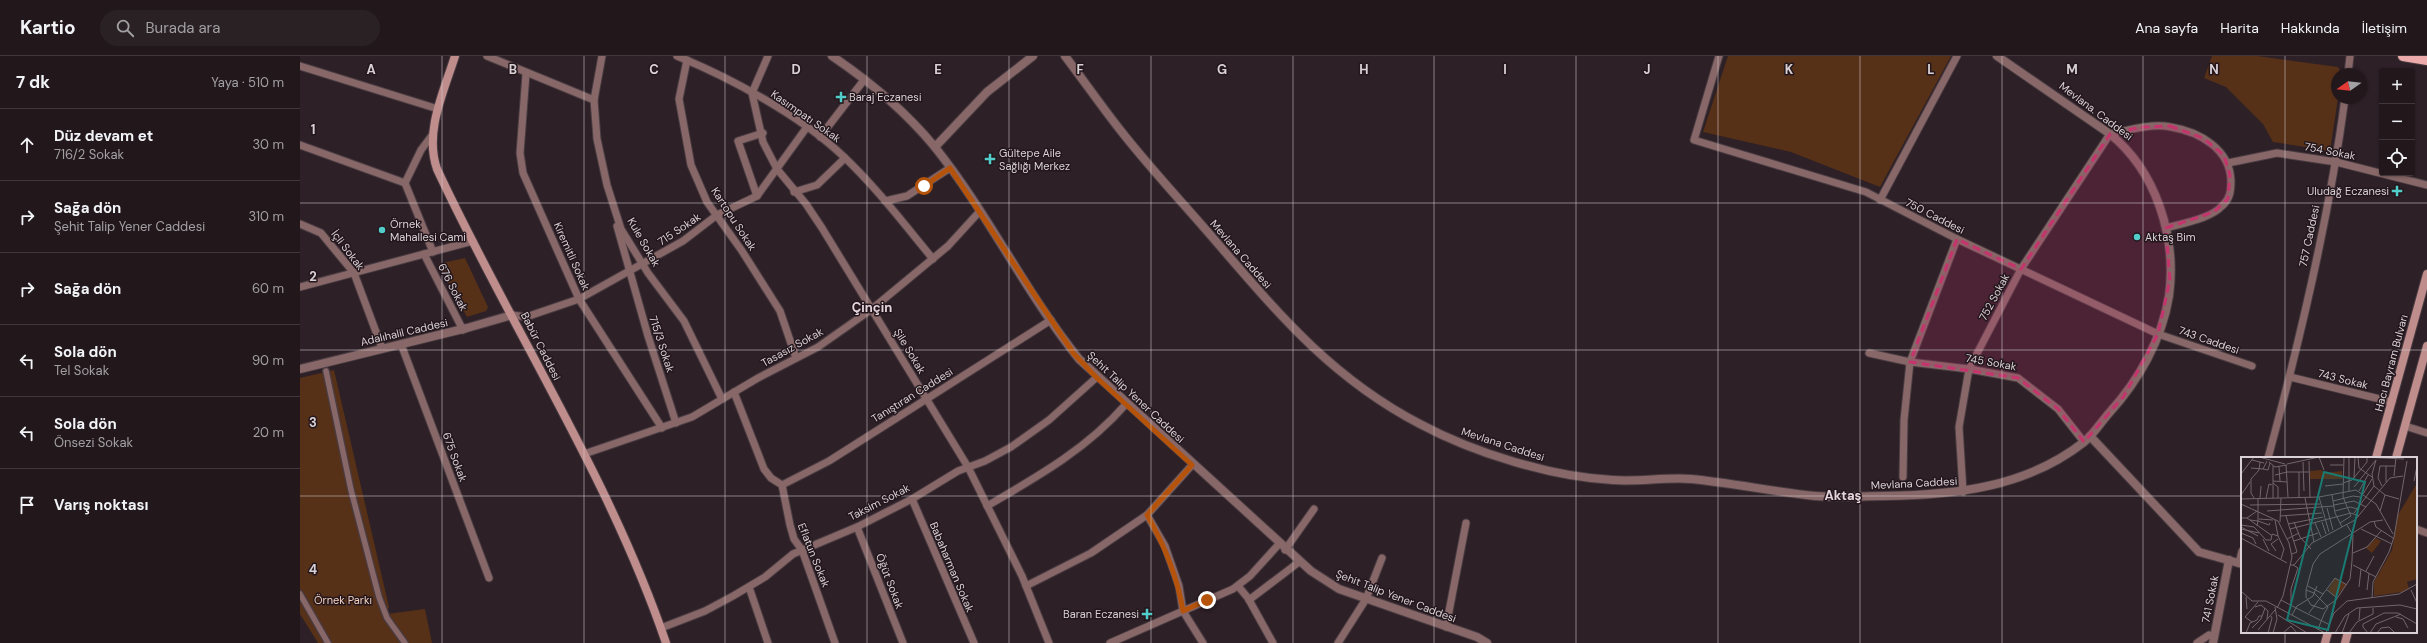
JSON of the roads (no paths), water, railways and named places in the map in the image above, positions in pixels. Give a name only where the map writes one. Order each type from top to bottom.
[{"type":"main road","name":"Babür Caddesi","points":[[455,56],[438,109],[433,134],[433,154],[437,169],[584,454],[638,570],[666,643]]},
{"type":"main road","points":[[2403,56],[2423,59],[2427,67]]},
{"type":"main road","name":"Hacı Bayram Bulvarı","points":[[2376,457],[2427,274]]},
{"type":"main road","points":[[2396,457],[2427,346]]},
{"type":"main road","points":[[2325,643],[2328,633]]},
{"type":"main road","points":[[2345,643],[2348,633]]},
{"type":"street","points":[[487,56],[526,74],[594,100]]},
{"type":"street","name":"Kule Sokak","points":[[602,56],[594,100],[598,139],[607,185],[621,229],[643,265],[684,320],[722,400]]},
{"type":"street","name":"Kasımpatı Sokak","points":[[677,56],[752,92],[820,137],[845,158],[885,201],[933,259]]},
{"type":"street","points":[[752,92],[768,56]]},
{"type":"street","name":"Şehit Talip Yener Caddesi","points":[[832,56],[889,100],[934,147],[980,210],[1050,320],[1074,354],[1096,377],[1282,547],[1299,562],[1330,584],[1366,599],[1487,643]]},
{"type":"street","points":[[934,147],[986,92],[1033,56]]},
{"type":"street","name":"Mevlana Caddesi","points":[[1066,56],[1137,151],[1291,328],[1342,375],[1420,425],[1490,453],[1584,478],[1637,481],[1689,479],[1826,497],[1963,492],[2040,470],[2087,439]]},
{"type":"street","name":"750 Caddesi","points":[[1719,56],[1694,140],[1866,192],[1957,239],[2158,334]]},
{"type":"street","points":[[1880,200],[1957,56]]},
{"type":"street","name":"Mevlana. Caddesi","points":[[1997,56],[2110,134],[2126,147],[2145,174],[2159,204],[2166,228],[2170,280],[2165,314],[2158,334],[2133,383],[2087,439]]},
{"type":"street","points":[[2349,68],[2350,56]]},
{"type":"street","name":"Kartopu Sokak","points":[[687,60],[679,99],[682,126],[691,165],[707,202],[780,311],[796,358]]},
{"type":"street","points":[[300,66],[438,109]]},
{"type":"street","name":"Kiremitli Sokak","points":[[526,74],[520,153],[523,173],[579,299],[662,428]]},
{"type":"street","points":[[820,137],[864,80]]},
{"type":"street","name":"Şile Sokak","points":[[752,92],[763,133],[763,142],[777,169],[794,192],[806,204],[822,228],[968,467],[1026,586],[1049,643]]},
{"type":"street","name":"757 Caddesi","points":[[2268,457],[2290,377],[2336,162],[2344,104]]},
{"type":"street","points":[[2110,134],[2141,127],[2170,126],[2203,138],[2224,155],[2228,163],[2231,192],[2222,207],[2214,212],[2166,228]]},
{"type":"street","name":"715 Sokak","points":[[512,315],[526,317],[579,299],[643,265],[683,241],[717,215],[757,196],[807,127]]},
{"type":"street","points":[[757,196],[738,141],[763,133]]},
{"type":"street","points":[[433,134],[421,150],[405,183],[433,252]]},
{"type":"street","name":"752 Sokak","points":[[1963,492],[1959,427],[1969,369],[2021,269],[2110,134]]},
{"type":"street","points":[[300,145],[405,183]]},
{"type":"street","name":"754 Sokak","points":[[2228,163],[2277,153],[2336,162],[2427,185]]},
{"type":"street","points":[[794,192],[817,185],[845,158]]},
{"type":"street","points":[[885,201],[907,196],[950,168]]},
{"type":"street","name":"Tasasız Sokak","points":[[584,454],[692,417],[734,392],[818,347],[872,309],[933,259],[948,246],[980,210]]},
{"type":"street","name":"715/3 Sokak","points":[[615,211],[618,232],[629,272],[676,423]]},
{"type":"street","name":"İçli Sokak","points":[[300,224],[321,233],[354,273],[382,348]]},
{"type":"street","points":[[1903,477],[1904,420],[1910,362],[1957,239]]},
{"type":"street","points":[[300,287],[473,241]]},
{"type":"street","name":"676 Sokak","points":[[424,254],[462,330]]},
{"type":"street","name":"Adalıhalil Caddesi","points":[[300,369],[382,348],[462,330],[512,315]]},
{"type":"street","name":"Tanıştıran Caddesi","points":[[782,484],[829,461],[1050,320]]},
{"type":"street","name":"743 Caddesi","points":[[2158,334],[2252,366]]},
{"type":"street","name":"675 Sokak","points":[[401,344],[489,578]]},
{"type":"street","name":"745 Sokak","points":[[1869,353],[1910,362],[1969,369],[2018,378],[2058,409],[2199,552],[2240,563]]},
{"type":"street","points":[[326,371],[351,490],[379,597],[387,618],[405,643]]},
{"type":"street","name":"Taksim Sokak","points":[[661,628],[705,611],[765,577],[787,558],[802,550],[857,527],[912,499],[950,475],[992,458],[1030,434],[1096,377]]},
{"type":"street","name":"743 Sokak","points":[[2290,377],[2392,402]]},
{"type":"street","points":[[734,392],[764,469],[771,478],[782,484]]},
{"type":"street","points":[[987,506],[1052,468],[1105,428],[1126,404]]},
{"type":"street","points":[[2405,426],[2427,433]]},
{"type":"street","points":[[1026,586],[1091,553],[1147,515],[1192,465]]},
{"type":"street","name":"Eflatun Sokak","points":[[782,484],[794,539],[802,550],[835,643]]},
{"type":"street","name":"Babaharman Sokak","points":[[912,499],[974,643]]},
{"type":"street","points":[[1110,643],[1238,586],[1282,547],[1314,509]]},
{"type":"street","points":[[1147,515],[1165,546],[1179,586],[1183,611],[1204,643]]},
{"type":"street","points":[[1446,627],[1466,523]]},
{"type":"street","name":"Öğüt Sokak","points":[[857,527],[903,643]]},
{"type":"street","points":[[2417,529],[2427,533]]},
{"type":"street","points":[[1338,643],[1366,599],[1382,558]]},
{"type":"street","name":"741 Sokak","points":[[2213,643],[2229,560]]},
{"type":"street","points":[[1249,600],[1299,562]]},
{"type":"street","points":[[1238,586],[1249,600],[1273,643]]},
{"type":"street","points":[[749,587],[768,643]]},
{"type":"street","points":[[300,594],[328,643]]},
{"type":"street","points":[[2197,643],[2208,635]]},
{"type":"place","name":"Baraj Eczanesi","points":[[841,97]]},
{"type":"place","name":"Gültepe Aile Sağlığı Merkez","points":[[990,159]]},
{"type":"place","name":"Uludağ Eczanesi","points":[[2397,191]]},
{"type":"place","name":"Örnek Mahallesi Cami","points":[[382,230]]},
{"type":"place","name":"Aktaş Bim","points":[[2137,237]]},
{"type":"place","name":"Baran Eczanesi","points":[[1147,614]]},
{"type":"district","name":"Çinçin","points":[[872,307]]},
{"type":"district","name":"Aktaş","points":[[1843,495]]},
{"type":"park label","name":"Örnek Parkı","points":[[343,600]]}]
